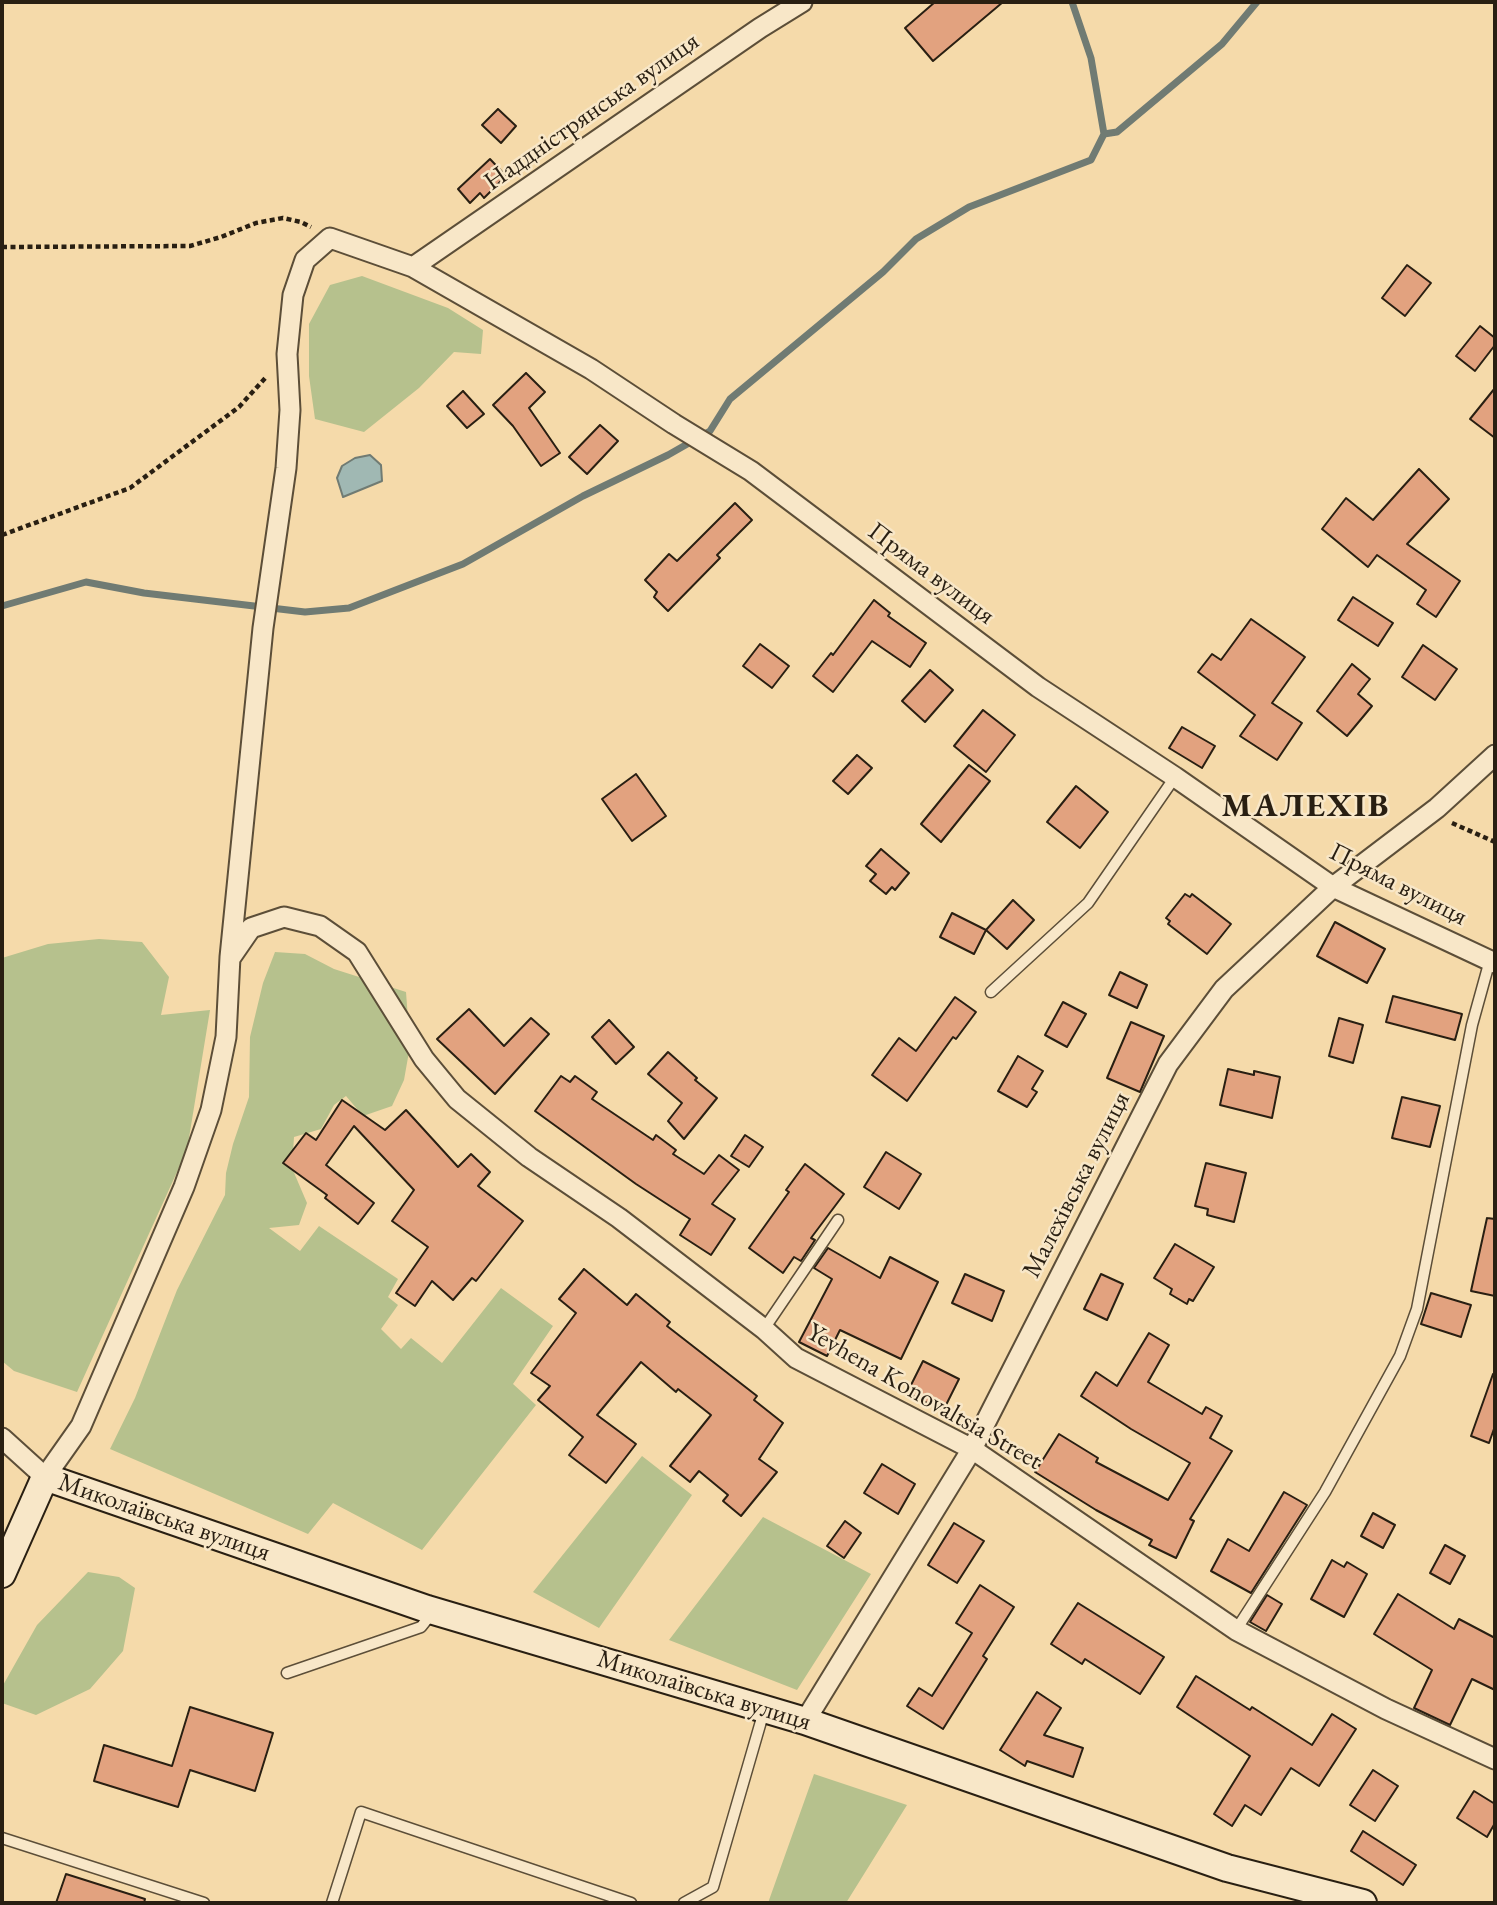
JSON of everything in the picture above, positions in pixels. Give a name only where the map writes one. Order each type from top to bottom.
[{"type":"main road","points":[[2,1574],[45,1477]]},
{"type":"main road","name":"Миколаївська вулиця","points":[[45,1477],[434,1611],[805,1721],[1227,1868],[1363,1903]]},
{"type":"street","name":"Наддністрянська вулиця","points":[[413,267],[760,28],[803,2]]},
{"type":"street","name":"Пряма вулиця","points":[[330,238],[413,267],[591,369],[751,471],[1038,687],[1175,777],[1333,887],[1492,961]]},
{"type":"street","points":[[2,1438],[45,1477],[81,1426],[184,1187],[211,1110],[226,1037],[230,957],[263,628],[286,468],[289,410],[287,354],[293,296],[305,260],[330,238]]},
{"type":"street","name":"Малехівська вулиця","points":[[805,1721],[972,1449],[1168,1064],[1224,989],[1333,887],[1437,808],[1495,755]]},
{"type":"street","name":"Yevhena Konovaltsia Street","points":[[230,957],[251,928],[284,918],[320,926],[357,952],[424,1059],[457,1099],[529,1157],[619,1218],[764,1329],[796,1357],[972,1449],[1236,1630],[1386,1709],[1495,1759]]},
{"type":"lane","points":[[991,992],[1088,903],[1175,777]]},
{"type":"lane","points":[[1236,1630],[1325,1492],[1400,1356],[1417,1309],[1472,1025],[1492,961]]},
{"type":"lane","points":[[764,1329],[838,1220]]},
{"type":"lane","points":[[288,1673],[421,1627],[434,1611]]},
{"type":"lane","points":[[684,1903],[713,1887],[764,1709]]},
{"type":"lane","points":[[332,1903],[361,1812],[631,1903]]},
{"type":"lane","points":[[2,1838],[204,1903]]},
{"type":"path","points":[[2,247],[190,246],[221,237],[256,222],[283,218],[301,222],[330,238]]},
{"type":"path","points":[[2,535],[130,488],[239,407],[287,354]]},
{"type":"path","points":[[1437,808],[1455,826],[1495,842]]},
{"type":"green space","points":[[362,276],[448,308],[483,330],[481,354],[454,352],[419,388],[364,432],[315,419],[309,376],[309,324],[330,285]]},
{"type":"green space","points":[[99,939],[142,942],[169,977],[161,1015],[210,1010],[187,1150],[77,1392],[14,1371],[2,1361],[2,958],[48,944]]},
{"type":"green space","points":[[275,952],[305,954],[334,969],[406,992],[410,1046],[404,1080],[392,1106],[363,1116],[346,1096],[334,1105],[321,1129],[294,1137],[292,1168],[307,1203],[299,1225],[269,1228],[300,1251],[319,1226],[398,1279],[388,1297],[398,1305],[381,1329],[401,1349],[411,1338],[442,1363],[501,1288],[553,1326],[513,1384],[536,1405],[422,1550],[333,1503],[308,1534],[110,1449],[135,1398],[177,1290],[225,1195],[226,1173],[233,1144],[249,1097],[250,1037],[263,983]]},
{"type":"green space","points":[[642,1456],[692,1495],[599,1628],[533,1592]]},
{"type":"green space","points":[[763,1517],[871,1574],[797,1690],[669,1640]]},
{"type":"green space","points":[[88,1572],[119,1577],[135,1588],[123,1651],[90,1689],[36,1715],[2,1703],[2,1687],[37,1625]]},
{"type":"green space","points":[[814,1774],[907,1805],[846,1903],[768,1903]]},
{"type":"water","points":[[370,455],[381,465],[382,481],[343,497],[337,478],[342,466],[355,458]]},
{"type":"building","points":[[935,2],[1003,2],[933,61],[905,28]]},
{"type":"building","points":[[498,109],[516,126],[501,143],[482,125]]},
{"type":"building","points":[[490,159],[506,176],[484,198],[480,193],[470,203],[458,189]]},
{"type":"building","points":[[1407,265],[1431,283],[1405,316],[1382,298]]},
{"type":"building","points":[[1480,326],[1495,338],[1495,345],[1475,371],[1456,356]]},
{"type":"building","points":[[526,373],[545,392],[529,408],[560,453],[541,466],[513,426],[493,405]]},
{"type":"building","points":[[1495,388],[1495,438],[1470,419]]},
{"type":"building","points":[[463,391],[484,414],[467,428],[447,406]]},
{"type":"building","points":[[600,425],[618,441],[587,474],[569,457]]},
{"type":"building","points":[[1419,469],[1449,499],[1407,544],[1460,581],[1436,617],[1417,604],[1426,590],[1377,555],[1368,567],[1322,529],[1346,498],[1373,520]]},
{"type":"building","points":[[735,503],[752,520],[717,555],[720,558],[668,611],[654,597],[657,592],[645,580],[669,554],[677,561]]},
{"type":"building","points":[[1353,597],[1393,623],[1378,646],[1338,620]]},
{"type":"building","points":[[874,600],[890,613],[888,616],[926,643],[910,667],[872,641],[833,692],[813,676],[831,653],[833,655]]},
{"type":"building","points":[[1251,619],[1305,657],[1272,703],[1302,723],[1277,760],[1240,736],[1255,715],[1198,672],[1212,654],[1221,660]]},
{"type":"building","points":[[760,644],[789,666],[772,688],[743,666]]},
{"type":"building","points":[[1423,645],[1457,669],[1435,700],[1402,677]]},
{"type":"building","points":[[1352,664],[1370,679],[1358,694],[1372,706],[1347,736],[1317,711]]},
{"type":"building","points":[[930,670],[953,690],[925,722],[902,701]]},
{"type":"building","points":[[983,710],[1015,735],[986,772],[954,746]]},
{"type":"building","points":[[1182,727],[1215,746],[1202,768],[1169,748]]},
{"type":"building","points":[[857,755],[872,768],[848,794],[833,781]]},
{"type":"building","points":[[969,765],[990,781],[941,842],[921,824]]},
{"type":"building","points":[[636,774],[666,816],[632,841],[602,799]]},
{"type":"building","points":[[1076,786],[1108,812],[1080,848],[1047,822]]},
{"type":"building","points":[[881,849],[909,873],[895,890],[892,887],[886,894],[870,881],[876,874],[866,866]]},
{"type":"building","points":[[1185,894],[1190,897],[1192,894],[1231,924],[1207,954],[1168,924],[1170,921],[1166,918]]},
{"type":"building","points":[[1013,900],[1034,920],[1007,949],[986,930]]},
{"type":"building","points":[[952,913],[986,930],[974,954],[940,937]]},
{"type":"building","points":[[1335,922],[1385,949],[1367,983],[1317,956]]},
{"type":"building","points":[[1120,972],[1147,985],[1137,1008],[1109,995]]},
{"type":"building","points":[[1393,996],[1462,1014],[1455,1040],[1386,1022]]},
{"type":"building","points":[[955,997],[976,1012],[956,1039],[953,1037],[907,1101],[872,1075],[899,1038],[916,1051]]},
{"type":"building","points":[[1063,1002],[1086,1014],[1067,1047],[1045,1035]]},
{"type":"building","points":[[469,1009],[504,1046],[531,1018],[549,1034],[495,1094],[437,1039]]},
{"type":"building","points":[[1339,1018],[1363,1025],[1353,1063],[1329,1056]]},
{"type":"building","points":[[609,1020],[634,1047],[616,1064],[592,1037]]},
{"type":"building","points":[[1131,1022],[1164,1036],[1140,1092],[1107,1078]]},
{"type":"building","points":[[668,1052],[717,1098],[684,1139],[668,1121],[682,1103],[648,1074]]},
{"type":"building","points":[[1018,1056],[1043,1071],[1032,1089],[1037,1092],[1027,1107],[998,1091]]},
{"type":"building","points":[[1228,1069],[1280,1077],[1272,1118],[1220,1105]]},
{"type":"building","points":[[561,1076],[570,1082],[575,1076],[597,1092],[592,1099],[653,1140],[656,1135],[676,1150],[673,1154],[704,1174],[719,1155],[739,1170],[712,1204],[735,1219],[711,1255],[680,1235],[690,1219],[636,1184],[535,1111]]},
{"type":"building","points":[[1402,1097],[1440,1106],[1430,1147],[1392,1138]]},
{"type":"building","points":[[342,1100],[385,1130],[406,1110],[458,1167],[471,1154],[490,1172],[478,1186],[523,1221],[476,1281],[472,1278],[453,1300],[432,1281],[415,1306],[396,1293],[428,1247],[392,1221],[414,1190],[354,1126],[326,1165],[374,1203],[358,1224],[325,1198],[327,1195],[283,1163],[306,1133],[316,1140]]},
{"type":"building","points":[[745,1135],[763,1147],[749,1167],[731,1156]]},
{"type":"building","points":[[886,1152],[921,1174],[899,1209],[864,1187]]},
{"type":"building","points":[[1206,1163],[1246,1173],[1234,1222],[1207,1215],[1208,1209],[1195,1206]]},
{"type":"building","points":[[805,1164],[844,1194],[811,1238],[815,1240],[801,1261],[794,1257],[783,1273],[749,1248],[789,1192],[786,1190]]},
{"type":"building","points":[[1487,1218],[1495,1219],[1495,1296],[1471,1291]]},
{"type":"building","points":[[1175,1244],[1214,1267],[1193,1301],[1189,1299],[1187,1304],[1170,1294],[1172,1289],[1154,1278]]},
{"type":"building","points":[[828,1248],[880,1278],[890,1257],[938,1282],[901,1359],[840,1330],[827,1356],[799,1342],[832,1279],[814,1268]]},
{"type":"building","points":[[584,1269],[627,1305],[636,1294],[670,1322],[667,1326],[757,1396],[754,1400],[783,1423],[759,1459],[777,1472],[741,1516],[723,1501],[728,1495],[699,1471],[690,1482],[670,1466],[711,1415],[678,1389],[676,1392],[641,1362],[597,1415],[636,1444],[606,1483],[569,1455],[583,1437],[538,1400],[550,1386],[531,1373],[576,1313],[559,1299]]},
{"type":"building","points":[[965,1274],[1004,1291],[992,1321],[952,1303]]},
{"type":"building","points":[[1101,1274],[1123,1284],[1107,1320],[1084,1309]]},
{"type":"building","points":[[1431,1293],[1471,1305],[1461,1337],[1421,1324]]},
{"type":"building","points":[[1149,1333],[1169,1345],[1148,1382],[1202,1414],[1206,1407],[1222,1416],[1210,1438],[1232,1451],[1190,1519],[1194,1521],[1176,1558],[1149,1545],[1152,1540],[1096,1510],[1035,1472],[1059,1434],[1098,1458],[1096,1462],[1168,1500],[1190,1463],[1081,1396],[1096,1372],[1117,1386]]},
{"type":"building","points":[[923,1361],[959,1379],[943,1411],[907,1393]]},
{"type":"building","points":[[1493,1374],[1495,1426],[1489,1443],[1471,1436]]},
{"type":"building","points":[[882,1464],[915,1484],[898,1514],[864,1493]]},
{"type":"building","points":[[1284,1492],[1307,1505],[1251,1593],[1211,1571],[1228,1539],[1249,1551]]},
{"type":"building","points":[[1373,1513],[1395,1525],[1383,1548],[1361,1536]]},
{"type":"building","points":[[845,1521],[861,1533],[844,1558],[827,1546]]},
{"type":"building","points":[[954,1523],[984,1541],[957,1583],[928,1565]]},
{"type":"building","points":[[1445,1545],[1465,1556],[1450,1584],[1430,1573]]},
{"type":"building","points":[[1332,1560],[1344,1567],[1347,1562],[1367,1574],[1344,1617],[1311,1599]]},
{"type":"building","points":[[980,1585],[1014,1607],[983,1656],[987,1659],[943,1729],[907,1706],[919,1688],[932,1696],[972,1633],[956,1623]]},
{"type":"building","points":[[1398,1594],[1454,1629],[1459,1619],[1495,1638],[1495,1690],[1472,1679],[1450,1725],[1414,1708],[1432,1670],[1374,1634]]},
{"type":"building","points":[[1267,1595],[1282,1604],[1266,1631],[1250,1622]]},
{"type":"building","points":[[1078,1603],[1164,1657],[1140,1694],[1085,1659],[1082,1664],[1051,1644]]},
{"type":"building","points":[[1196,1676],[1312,1745],[1332,1714],[1356,1729],[1319,1786],[1291,1768],[1261,1815],[1245,1805],[1232,1826],[1214,1814],[1250,1756],[1177,1707]]},
{"type":"building","points":[[1037,1692],[1061,1708],[1044,1735],[1083,1748],[1073,1777],[1027,1761],[1025,1766],[1000,1750]]},
{"type":"building","points":[[190,1707],[273,1733],[255,1791],[190,1770],[178,1807],[94,1781],[104,1745],[172,1766]]},
{"type":"building","points":[[1373,1770],[1398,1786],[1375,1821],[1350,1805]]},
{"type":"building","points":[[1474,1791],[1495,1804],[1495,1823],[1487,1837],[1457,1818]]},
{"type":"building","points":[[1363,1831],[1416,1865],[1403,1885],[1351,1851]]},
{"type":"building","points":[[66,1874],[145,1899],[144,1903],[56,1903]]},
{"type":"waterway","points":[[2,606],[86,582],[144,593],[305,612],[349,608],[463,564],[583,496],[668,455],[710,431],[730,399],[883,272],[916,239],[969,207],[1091,160],[1104,134],[1091,58],[1072,2]]},
{"type":"waterway","points":[[1104,134],[1117,132],[1222,44],[1257,2]]},
{"type":"district","name":"МАЛЕХІВ","points":[[1306,807]]}]
